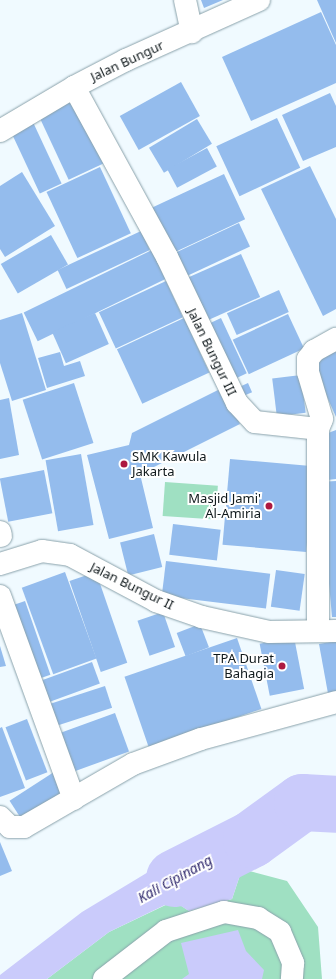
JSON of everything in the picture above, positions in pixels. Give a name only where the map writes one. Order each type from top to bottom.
[{"type":"street","points":[[185,0],[192,32]]},
{"type":"street","name":"Jalan Bungur","points":[[0,131],[74,87],[126,60],[192,32],[259,0]]},
{"type":"street","name":"Jalan Bungur III","points":[[74,87],[167,257],[237,403],[255,422],[318,429]]},
{"type":"street","points":[[327,630],[318,429],[322,420],[308,372],[308,359],[314,351],[336,339]]},
{"type":"street","name":"Jalan Bungur II","points":[[0,564],[42,551],[70,555],[156,600],[202,617],[269,632],[327,630]]},
{"type":"street","points":[[0,596],[74,799]]},
{"type":"street","points":[[0,817],[10,827],[24,827],[133,764],[186,744],[336,702]]},
{"type":"street","points":[[104,979],[166,931],[224,912],[258,918],[280,932],[293,963],[292,979]]},
{"type":"green space","points":[[165,482],[218,486],[215,520],[163,516]]},
{"type":"green space","points":[[242,869],[287,881],[318,927],[322,979],[47,979],[109,932],[174,901],[189,911],[232,899]]},
{"type":"water","points":[[246,813],[242,869],[232,899],[189,911],[173,901],[109,932],[47,979],[0,979],[0,975],[82,912]]},
{"type":"water","points":[[238,930],[246,951],[264,970],[262,979],[182,979],[189,974],[181,943]]},
{"type":"building","points":[[201,0],[223,0],[204,8]]},
{"type":"building","points":[[317,0],[336,0],[336,43]]},
{"type":"building","points":[[321,12],[336,45],[336,83],[251,121],[222,57]]},
{"type":"building","points":[[181,82],[200,116],[139,150],[120,116]]},
{"type":"building","points":[[330,93],[336,106],[336,147],[303,161],[282,115]]},
{"type":"building","points":[[74,99],[104,163],[69,180],[39,115]]},
{"type":"building","points":[[277,118],[300,168],[240,196],[216,146]]},
{"type":"building","points":[[197,119],[212,144],[164,173],[149,148]]},
{"type":"building","points":[[32,120],[62,183],[40,194],[10,130]]},
{"type":"building","points":[[207,148],[217,167],[177,188],[167,169]]},
{"type":"building","points":[[310,166],[336,219],[336,309],[323,316],[261,189]]},
{"type":"building","points":[[100,167],[131,233],[77,258],[47,192]]},
{"type":"building","points":[[22,172],[55,226],[5,257],[0,249],[0,186]]},
{"type":"building","points":[[224,174],[245,219],[168,255],[147,210]]},
{"type":"building","points":[[239,223],[250,247],[185,277],[174,253]]},
{"type":"building","points":[[141,231],[150,250],[66,289],[58,270]]},
{"type":"building","points":[[51,235],[68,264],[18,293],[1,264]]},
{"type":"building","points":[[154,249],[168,278],[38,341],[24,313]]},
{"type":"building","points":[[241,254],[260,297],[204,322],[185,279]]},
{"type":"building","points":[[166,281],[183,317],[116,349],[99,312]]},
{"type":"building","points":[[279,290],[289,312],[237,335],[227,313]]},
{"type":"building","points":[[22,313],[46,390],[12,401],[0,363],[0,320]]},
{"type":"building","points":[[95,313],[109,344],[66,363],[52,332]]},
{"type":"building","points":[[288,314],[304,348],[249,374],[233,340]]},
{"type":"building","points":[[184,318],[209,372],[142,404],[117,349]]},
{"type":"building","points":[[221,318],[247,373],[231,380],[206,325]]},
{"type":"building","points":[[336,349],[336,417],[311,361]]},
{"type":"building","points":[[60,352],[64,366],[80,361],[85,376],[47,388],[38,358]]},
{"type":"building","points":[[301,375],[306,413],[277,416],[272,379]]},
{"type":"building","points":[[74,383],[93,443],[42,460],[23,400]]},
{"type":"building","points":[[248,383],[252,392],[244,396],[240,387]]},
{"type":"building","name":"SMK Kawula Jakarta","points":[[222,388],[240,424],[140,474],[153,528],[109,539],[87,455],[129,445],[132,433]]},
{"type":"building","points":[[9,398],[19,455],[0,459],[0,400]]},
{"type":"building","points":[[336,430],[336,479],[327,480],[323,435]]},
{"type":"building","points":[[81,454],[94,525],[58,531],[46,460]]},
{"type":"building","name":"Masjid Jami' Al-Amiria","points":[[230,459],[314,466],[306,552],[223,545]]},
{"type":"building","points":[[44,470],[52,513],[8,522],[0,479]]},
{"type":"building","points":[[336,481],[336,617],[332,617],[320,482]]},
{"type":"building","points":[[173,524],[221,530],[217,561],[169,555]]},
{"type":"building","points":[[154,534],[162,567],[128,575],[120,542]]},
{"type":"building","points":[[166,561],[270,574],[266,609],[162,596]]},
{"type":"building","points":[[276,570],[305,574],[300,611],[271,607]]},
{"type":"building","points":[[65,572],[96,658],[53,674],[22,588]]},
{"type":"building","points":[[96,572],[127,663],[101,672],[70,581]]},
{"type":"building","points":[[25,601],[50,675],[32,681],[7,607]]},
{"type":"building","points":[[163,612],[175,647],[150,656],[137,621]]},
{"type":"building","points":[[200,624],[209,647],[186,656],[177,633]]},
{"type":"building","name":"TPA Durat Bahagia","points":[[294,637],[304,689],[270,696],[260,644]]},
{"type":"building","points":[[237,638],[261,709],[149,748],[124,677]]},
{"type":"building","points":[[336,641],[336,698],[329,699],[319,644]]},
{"type":"building","points":[[0,646],[6,666],[0,667]]},
{"type":"building","points":[[92,662],[100,684],[44,704],[37,682]]},
{"type":"building","points":[[105,686],[112,708],[56,726],[49,704]]},
{"type":"building","points":[[115,713],[129,752],[73,772],[59,734]]},
{"type":"building","points":[[27,719],[47,772],[26,780],[6,727]]},
{"type":"building","points":[[2,727],[25,788],[0,797],[0,728]]},
{"type":"building","points":[[54,772],[67,792],[23,821],[10,801]]},
{"type":"building","points":[[0,842],[12,871],[0,876]]},
{"type":"waterway","name":"Kali Cipinang","points":[[174,878],[251,839],[302,802],[336,804]]},
{"type":"place","name":"SMK Kawula Jakarta","points":[[124,464]]},
{"type":"place","name":"Masjid Jami' Al-Amiria","points":[[269,506]]},
{"type":"place","name":"TPA Durat Bahagia","points":[[282,666]]}]
